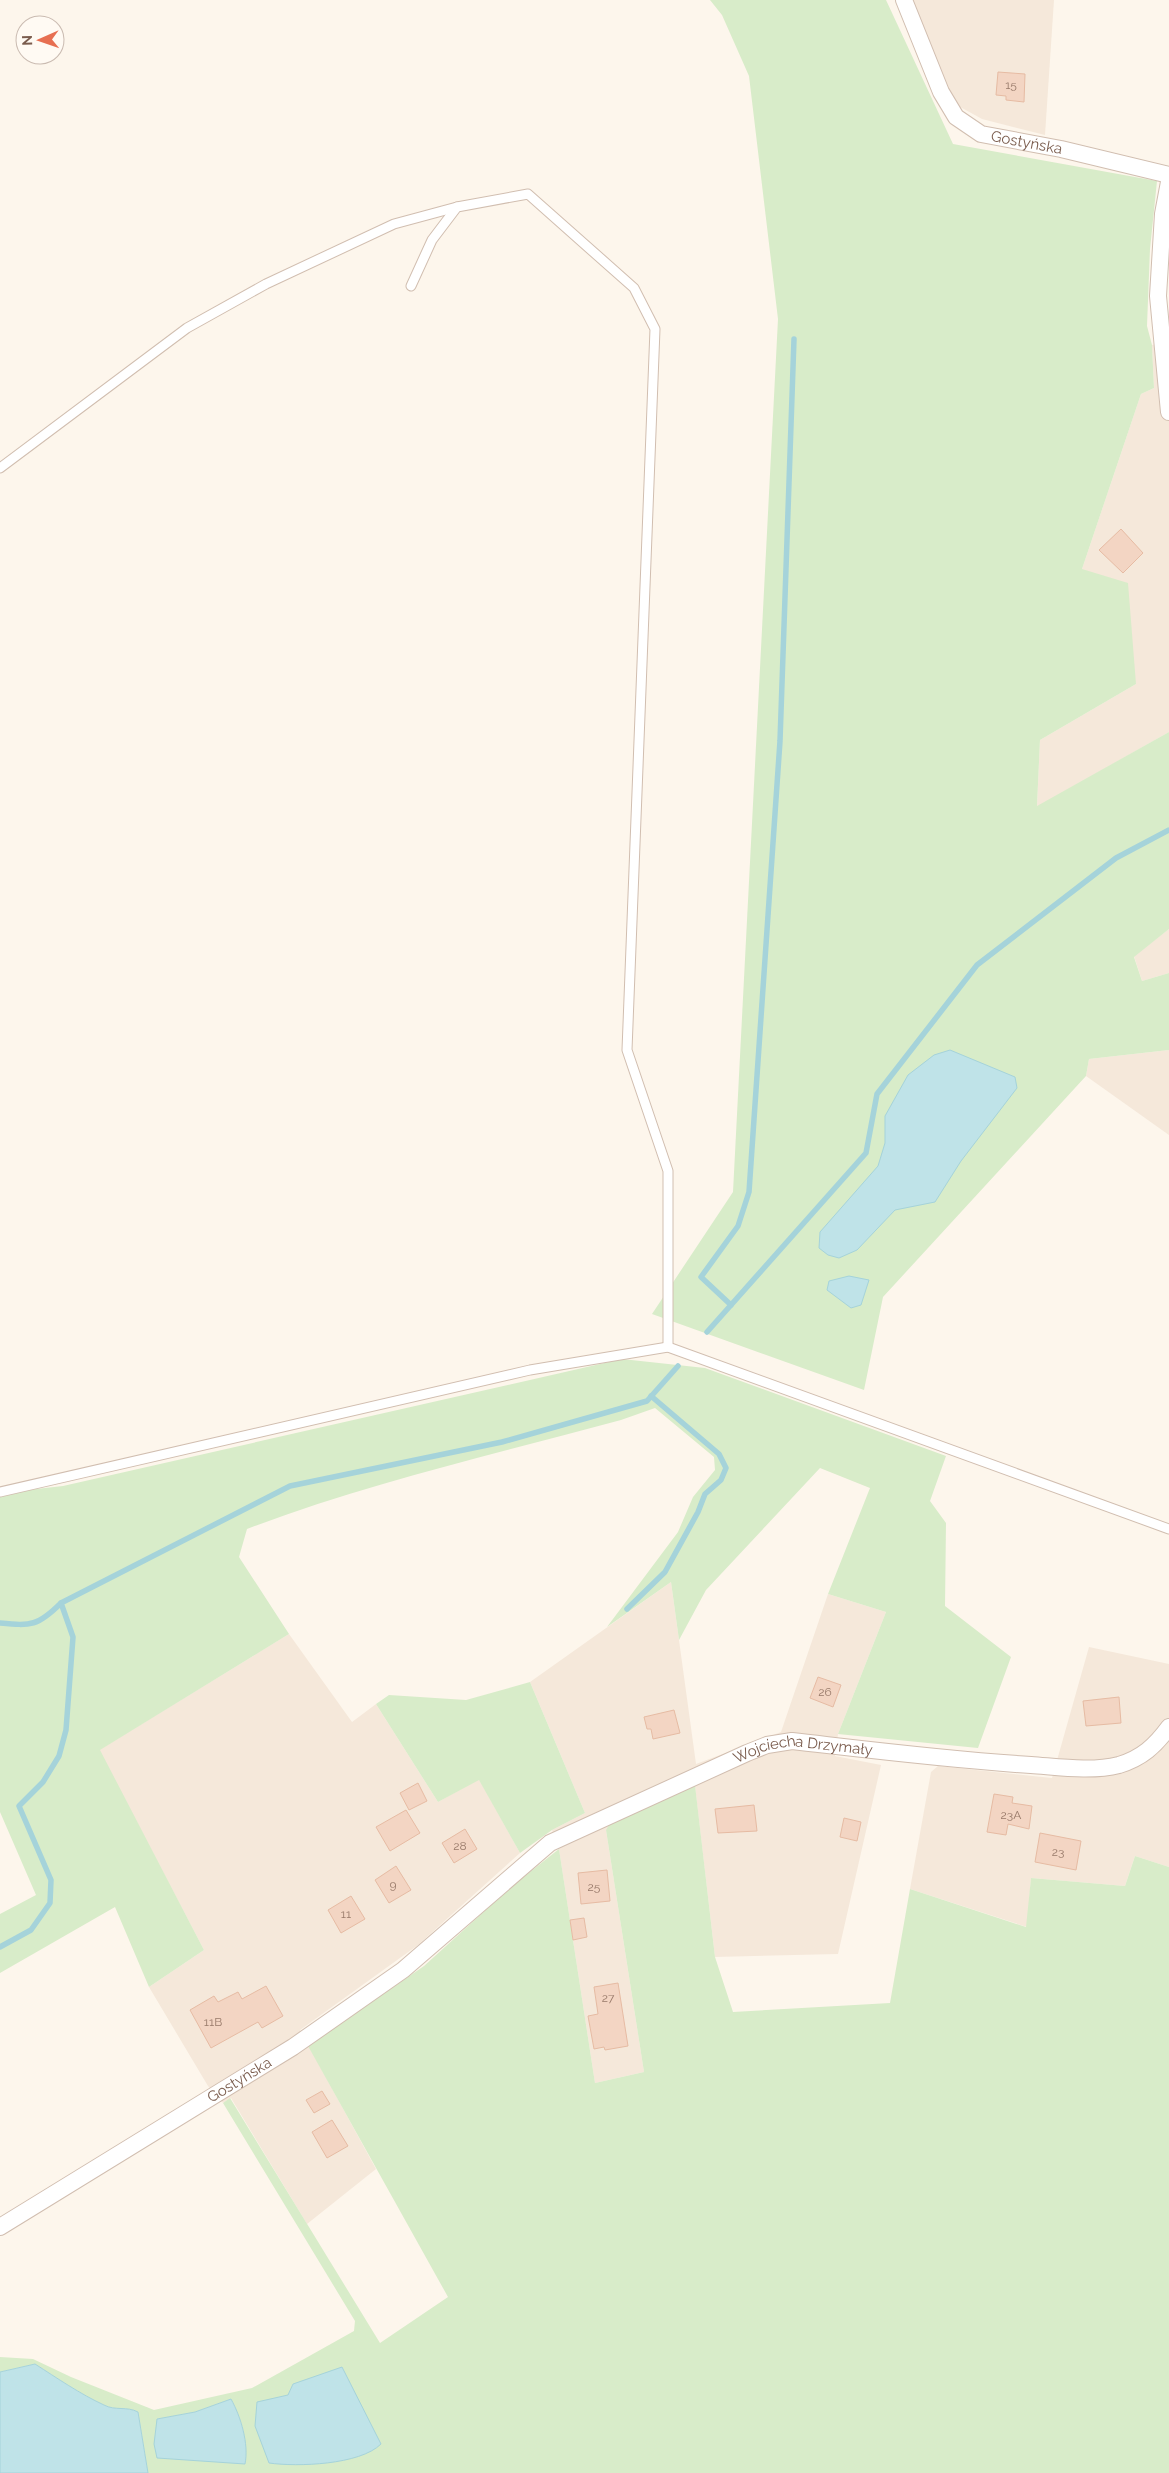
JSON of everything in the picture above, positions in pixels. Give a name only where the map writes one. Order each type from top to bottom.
[{"type":"street","name":"Gostyńska","points":[[904,0],[941,92],[956,117],[981,134],[1061,149],[1169,175]]},
{"type":"street","points":[[1169,182],[1163,214],[1158,296],[1169,412]]},
{"type":"street","name":"Wojciecha Drzymały","points":[[468,1915],[550,1843],[767,1745],[792,1741],[994,1762],[1096,1768],[1117,1765],[1136,1759],[1155,1746],[1169,1727]]},
{"type":"street","name":"Gostyńska","points":[[0,2227],[294,2047],[403,1970],[468,1915]]},
{"type":"lane","points":[[0,468],[186,328],[266,284],[394,224],[457,207],[528,194],[634,288],[655,329],[627,1050],[668,1171],[668,1347]]},
{"type":"lane","points":[[411,286],[432,240],[457,207]]},
{"type":"lane","points":[[0,1492],[530,1370],[668,1347],[1169,1529]]},
{"type":"shaded area","points":[[911,0],[1054,0],[1045,135],[982,119],[953,103]]},
{"type":"shaded area","points":[[1169,341],[1169,732],[1037,807],[1040,740],[1136,684],[1082,569],[1141,394],[1154,388],[1152,345]]},
{"type":"shaded area","points":[[1169,929],[1169,973],[1142,981],[1134,956]]},
{"type":"shaded area","points":[[1169,1050],[1169,1135],[1086,1076],[1089,1059]]},
{"type":"shaded area","points":[[671,1582],[696,1764],[781,1732],[828,1594],[886,1612],[838,1734],[835,1756],[881,1765],[838,1954],[715,1957],[695,1786],[606,1830],[644,2072],[595,2083],[559,1849],[552,1830],[585,1813],[530,1682]]},
{"type":"shaded area","points":[[289,1634],[352,1722],[376,1704],[438,1802],[479,1779],[520,1853],[418,1945],[300,2030],[376,2169],[307,2224],[231,2098],[223,2103],[208,2086],[149,1987],[204,1950],[99,1750]]},
{"type":"shaded area","points":[[1089,1647],[1169,1664],[1169,1867],[1135,1856],[1125,1886],[1031,1878],[1027,1927],[910,1889],[931,1772],[938,1766],[1052,1778]]},
{"type":"green space","points":[[710,0],[886,0],[953,144],[1157,181],[1150,249],[1147,326],[1152,345],[1154,388],[1141,394],[1082,569],[1128,583],[1136,684],[1040,740],[1037,806],[1169,732],[1169,929],[1134,957],[1142,981],[1169,973],[1169,1050],[1089,1059],[1086,1076],[883,1297],[864,1390],[652,1314],[733,1192],[778,319],[749,76],[722,15]]},
{"type":"green space","points":[[622,1359],[705,1368],[946,1456],[930,1501],[946,1523],[945,1606],[1011,1657],[978,1748],[838,1734],[886,1612],[828,1594],[870,1488],[820,1468],[706,1590],[679,1640],[671,1582],[607,1627],[678,1532],[693,1497],[715,1470],[714,1457],[655,1408],[621,1420],[386,1483],[247,1529],[239,1557],[289,1634],[100,1750],[204,1950],[149,1987],[115,1907],[0,1973],[0,1914],[36,1895],[0,1812],[0,1493],[63,1486]]},
{"type":"green space","points":[[530,1682],[585,1813],[552,1830],[520,1853],[479,1780],[438,1802],[376,1704],[389,1695],[466,1700]]},
{"type":"green space","points":[[695,1785],[715,1957],[733,2012],[890,2003],[910,1889],[1026,1927],[1031,1878],[1125,1886],[1135,1856],[1169,1867],[1169,2473],[148,2473],[138,2412],[130,2409],[108,2407],[77,2391],[35,2364],[0,2372],[0,2357],[33,2359],[71,2377],[154,2410],[252,2388],[354,2331],[355,2321],[223,2103],[230,2098],[380,2343],[448,2297],[308,2046],[424,1966],[511,1887],[559,1849],[595,2083],[644,2072],[606,1830],[612,1820]],"holes":[[[293,2384],[364,2415],[381,2444],[257,2403],[289,2395]],[[231,2399],[238,2414],[245,2439],[245,2464],[157,2419],[195,2412]]]},
{"type":"water","points":[[950,1050],[1015,1077],[1017,1088],[961,1161],[935,1202],[895,1210],[857,1250],[839,1258],[828,1255],[819,1248],[820,1232],[878,1166],[885,1143],[885,1116],[908,1075],[934,1055]]},
{"type":"water","points":[[849,1276],[869,1280],[861,1305],[851,1308],[827,1290],[829,1281]]},
{"type":"water","points":[[35,2364],[77,2391],[108,2407],[130,2409],[138,2412],[148,2473],[0,2473],[0,2372]]},
{"type":"water","points":[[342,2367],[381,2444],[359,2456],[328,2463],[295,2465],[269,2463],[255,2426],[257,2402],[288,2395],[293,2384]]},
{"type":"water","points":[[231,2399],[238,2414],[245,2439],[245,2464],[157,2458],[154,2444],[157,2419],[195,2412]]},
{"type":"building","points":[[998,72],[1025,74],[1024,102],[1006,100],[1006,96],[996,95]]},
{"type":"building","points":[[1121,529],[1143,553],[1123,573],[1099,550]]},
{"type":"building","points":[[818,1677],[841,1685],[833,1707],[810,1698]]},
{"type":"building","points":[[1119,1697],[1121,1723],[1086,1726],[1083,1701]]},
{"type":"building","points":[[674,1710],[680,1733],[653,1739],[651,1729],[647,1729],[644,1717]]},
{"type":"building","points":[[418,1783],[427,1801],[409,1810],[400,1793]]},
{"type":"building","points":[[994,1794],[1013,1797],[1012,1803],[1032,1806],[1029,1829],[1008,1824],[1006,1835],[987,1832]]},
{"type":"building","points":[[754,1805],[757,1831],[718,1833],[715,1809]]},
{"type":"building","points":[[406,1810],[420,1833],[390,1851],[376,1827]]},
{"type":"building","points":[[844,1818],[861,1822],[857,1841],[840,1837]]},
{"type":"building","points":[[465,1829],[477,1849],[454,1863],[442,1843]]},
{"type":"building","points":[[1040,1833],[1081,1841],[1076,1870],[1035,1862]]},
{"type":"building","points":[[396,1866],[411,1890],[389,1903],[375,1880]]},
{"type":"building","points":[[607,1870],[610,1901],[581,1904],[578,1873]]},
{"type":"building","points":[[351,1896],[365,1919],[341,1933],[328,1910]]},
{"type":"building","points":[[584,1918],[587,1937],[573,1940],[570,1920]]},
{"type":"building","points":[[618,1983],[628,2046],[605,2050],[604,2047],[594,2049],[588,2016],[598,2014],[594,1987]]},
{"type":"building","points":[[266,1986],[283,2016],[262,2028],[258,2022],[211,2048],[190,2010],[214,1996],[218,2002],[238,1992],[242,1999]]},
{"type":"building","points":[[322,2091],[330,2104],[314,2113],[306,2100]]},
{"type":"building","points":[[332,2120],[348,2146],[327,2158],[312,2132]]},
{"type":"waterway","points":[[731,1305],[701,1277],[738,1226],[749,1192],[780,741],[794,339]]},
{"type":"waterway","points":[[707,1332],[866,1153],[877,1094],[977,965],[1116,858],[1169,830]]},
{"type":"waterway","points":[[0,1947],[31,1930],[50,1903],[51,1880],[19,1806],[43,1782],[59,1756],[66,1730],[73,1637],[61,1603],[290,1486],[502,1442],[647,1401],[678,1366]]},
{"type":"waterway","points":[[627,1609],[665,1572],[698,1512],[705,1494],[721,1480],[726,1468],[719,1454],[651,1396]]},
{"type":"waterway","points":[[0,1623],[34,1623],[46,1616],[61,1603]]}]
